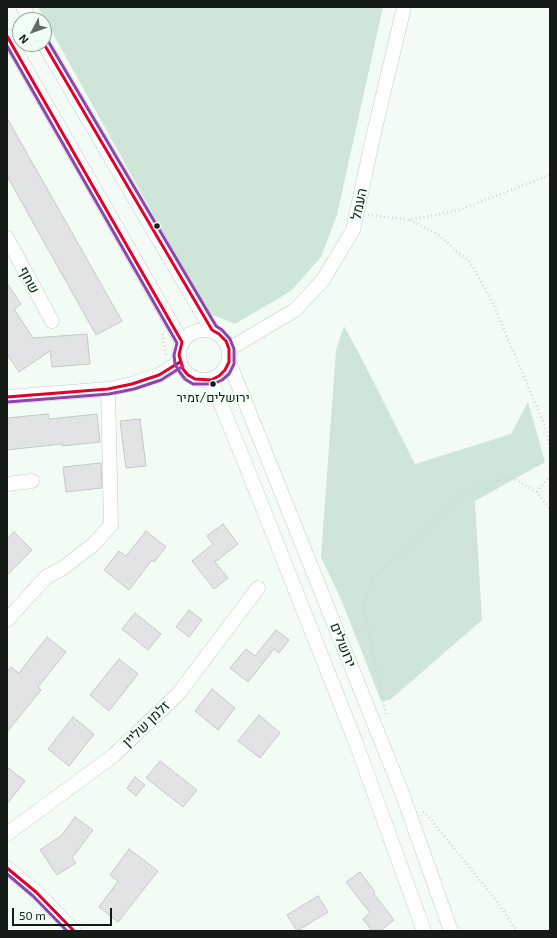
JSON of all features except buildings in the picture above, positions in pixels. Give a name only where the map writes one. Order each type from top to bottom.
[{"type":"street","name":"העמל","points":[[229,355],[295,310],[323,280],[353,230],[404,7]]},
{"type":"street","points":[[7,36],[182,342]]},
{"type":"street","points":[[49,52],[212,330],[222,338],[229,355],[222,373],[211,380],[195,379],[188,375],[180,362],[179,355],[182,342],[188,335],[195,331],[203,329],[212,330]]},
{"type":"street","name":"שחף","points":[[7,238],[52,321]]},
{"type":"street","name":"ירושלים","points":[[229,355],[402,793],[451,931]]},
{"type":"street","points":[[7,397],[108,389],[132,384],[159,375],[180,362]]},
{"type":"street","name":"ירושלים","points":[[211,380],[350,729],[424,931]]},
{"type":"street","points":[[7,620],[46,577],[63,568],[94,544],[111,525],[108,389]]},
{"type":"street","points":[[7,484],[32,481]]},
{"type":"street","name":"זלמן שליין","points":[[7,834],[114,755],[178,694],[258,588]]},
{"type":"street","points":[[7,868],[36,892],[74,931]]},
{"type":"path","points":[[357,214],[410,220],[459,210],[550,175]]},
{"type":"path","points":[[410,220],[437,234],[471,263],[500,320],[545,426],[550,447]]},
{"type":"path","points":[[537,492],[550,476]]},
{"type":"path","points":[[386,714],[363,605],[372,579],[411,545],[467,490],[511,477],[537,492],[550,509]]},
{"type":"path","points":[[418,807],[429,817],[495,899],[517,931]]},
{"type":"green space","points":[[38,7],[383,7],[337,215],[321,257],[291,291],[235,324],[208,313],[52,32],[52,12],[41,12]]},
{"type":"green space","points":[[344,326],[415,464],[511,434],[528,402],[545,462],[475,501],[482,620],[390,700],[381,701],[343,604],[321,557],[336,350]]},
{"type":"transit line","points":[[7,36],[12,45]]},
{"type":"transit line","points":[[7,46],[177,343],[174,355],[175,364],[179,371],[185,379],[193,384],[213,384],[222,380],[229,374],[234,364],[234,349],[230,339],[216,326],[52,48]]},
{"type":"transit line","points":[[16,52],[182,342],[179,355],[183,369],[188,375],[195,379],[211,380],[219,376],[225,370],[229,362],[229,349],[226,341],[212,330],[49,52]]},
{"type":"transit line","points":[[7,397],[108,389],[132,384],[159,375],[180,362]]},
{"type":"transit line","points":[[7,402],[109,394],[134,389],[161,380],[183,366]]},
{"type":"transit line","points":[[7,868],[36,892],[74,931]]},
{"type":"transit line","points":[[7,874],[33,896],[67,931]]},
{"type":"place","name":"ירושלים/זמיר","points":[[213,384]]}]
